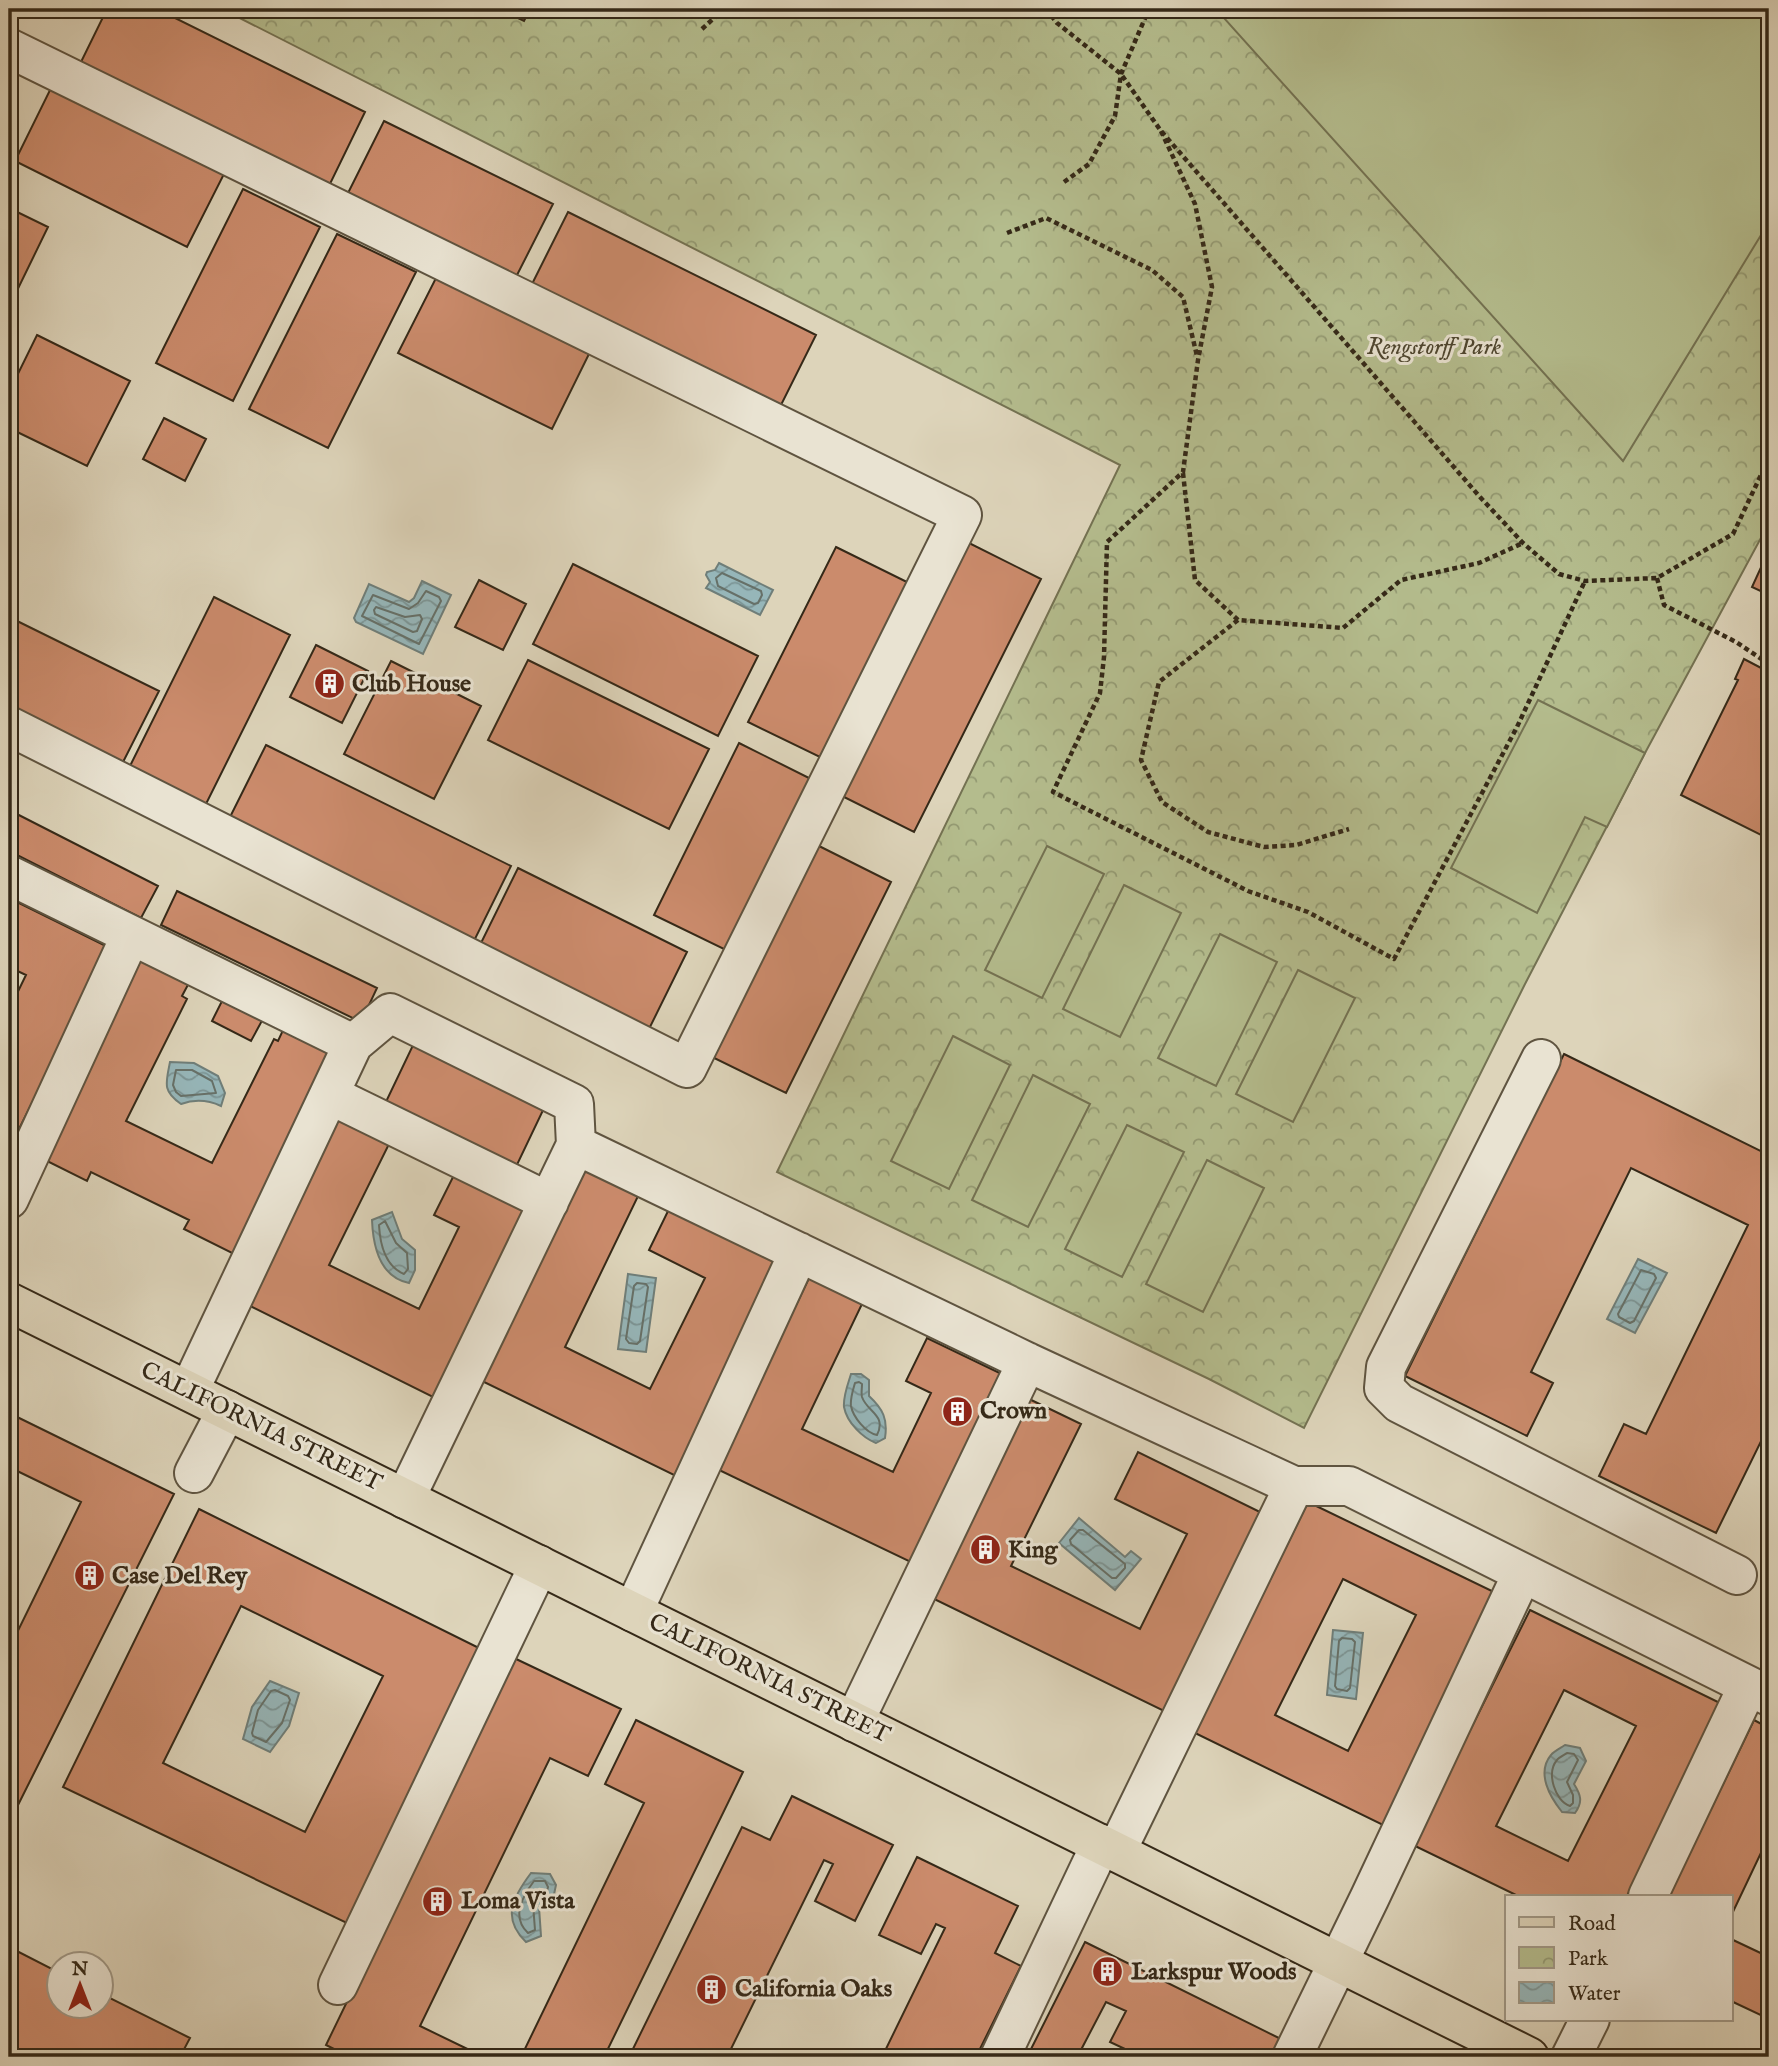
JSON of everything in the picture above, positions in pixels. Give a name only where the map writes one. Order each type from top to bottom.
[{"type":"main road","name":"CALIFORNIA STREET","points":[[9,1302],[1529,2057]]},
{"type":"lane","points":[[9,48],[962,514],[687,1068],[9,726]]},
{"type":"lane","points":[[9,875],[353,1044]]},
{"type":"lane","points":[[9,1199],[131,935]]},
{"type":"lane","points":[[188,1391],[353,1044],[390,1013],[574,1104],[576,1145],[405,1499]]},
{"type":"lane","points":[[1541,1059],[1386,1367],[1384,1388],[1399,1403],[1737,1575]]},
{"type":"lane","points":[[330,1095],[549,1202]]},
{"type":"lane","points":[[576,1145],[1027,1362],[1294,1486],[1349,1486],[1759,1691],[1649,1895]]},
{"type":"lane","points":[[634,1612],[799,1252]]},
{"type":"lane","points":[[854,1722],[1027,1362]]},
{"type":"lane","points":[[194,1473],[227,1410]]},
{"type":"lane","points":[[1000,2057],[1294,1486]]},
{"type":"lane","points":[[338,1985],[539,1565]]},
{"type":"lane","points":[[1292,2057],[1522,1574]]},
{"type":"lane","points":[[1572,2057],[1589,2021]]},
{"type":"path","points":[[702,29],[724,9]]},
{"type":"path","points":[[1046,9],[1058,23],[1121,74],[1161,131],[1462,476],[1523,543],[1559,574],[1585,581],[1657,578],[1733,534],[1769,460]]},
{"type":"path","points":[[1064,183],[1089,164],[1115,116],[1121,74],[1149,9]]},
{"type":"path","points":[[1161,131],[1195,204],[1212,287],[1198,360],[1183,472],[1195,580],[1238,620],[1343,628],[1401,580],[1479,563],[1523,543]]},
{"type":"path","points":[[1007,233],[1046,218],[1152,270],[1183,297],[1198,360]]},
{"type":"path","points":[[1183,472],[1107,542],[1104,657],[1100,693],[1053,792],[1248,891],[1308,912],[1394,959],[1517,727],[1585,581]]},
{"type":"path","points":[[1657,578],[1664,605],[1736,642],[1769,664]]},
{"type":"path","points":[[1238,620],[1159,682],[1141,760],[1162,802],[1208,832],[1264,847],[1296,845],[1349,829]]},
{"type":"green space","name":"Rengstorff Park","points":[[222,9],[1769,9],[1769,523],[1525,984],[1304,1428],[1209,1379],[777,1172],[1120,465]]},
{"type":"green space","points":[[1228,9],[1769,9],[1769,222],[1623,461],[1223,17]]},
{"type":"green space","points":[[1538,700],[1645,753],[1607,827],[1585,817],[1537,913],[1451,868]]},
{"type":"green space","points":[[1047,846],[1104,874],[1042,998],[985,970]]},
{"type":"green space","points":[[1124,885],[1181,913],[1120,1037],[1063,1009]]},
{"type":"green space","points":[[1220,934],[1277,962],[1216,1086],[1158,1058]]},
{"type":"green space","points":[[1298,970],[1355,998],[1293,1122],[1236,1094]]},
{"type":"green space","points":[[953,1036],[1010,1065],[949,1189],[891,1161]]},
{"type":"green space","points":[[1033,1075],[1090,1104],[1028,1227],[972,1200]]},
{"type":"green space","points":[[1127,1125],[1184,1152],[1122,1277],[1065,1249]]},
{"type":"green space","points":[[1207,1160],[1264,1188],[1203,1312],[1146,1284]]},
{"type":"water","points":[[719,563],[773,590],[760,615],[706,588],[710,582],[707,572],[715,570]]},
{"type":"water","points":[[422,581],[451,595],[423,654],[356,622],[354,618],[369,584],[409,602],[414,598]]},
{"type":"water","points":[[170,1062],[194,1063],[218,1076],[225,1093],[221,1106],[201,1101],[181,1104],[175,1099],[167,1086]]},
{"type":"water","points":[[392,1212],[402,1239],[415,1250],[415,1270],[409,1283],[399,1280],[384,1267],[376,1250],[372,1220]]},
{"type":"water","points":[[1638,1259],[1667,1273],[1635,1333],[1607,1319]]},
{"type":"water","points":[[628,1274],[656,1278],[646,1352],[618,1349]]},
{"type":"water","points":[[851,1374],[861,1374],[869,1380],[869,1396],[883,1415],[886,1425],[885,1438],[876,1443],[866,1438],[848,1419],[844,1399]]},
{"type":"water","points":[[1079,1518],[1125,1557],[1131,1551],[1141,1559],[1115,1590],[1059,1543]]},
{"type":"water","points":[[1333,1630],[1363,1633],[1356,1699],[1327,1695]]},
{"type":"water","points":[[270,1681],[299,1693],[289,1726],[270,1752],[243,1739],[252,1707]]},
{"type":"water","points":[[1565,1745],[1580,1748],[1586,1761],[1574,1784],[1580,1798],[1575,1813],[1562,1812],[1546,1785],[1547,1762],[1551,1755]]},
{"type":"water","points":[[531,1873],[550,1874],[556,1885],[553,1899],[539,1907],[541,1936],[526,1942],[514,1924],[512,1908]]},
{"type":"building","points":[[107,9],[157,9],[365,112],[328,188],[79,66]]},
{"type":"building","points":[[499,9],[530,9],[524,21]]},
{"type":"building","points":[[52,86],[225,172],[187,247],[15,161]]},
{"type":"building","points":[[384,121],[553,204],[514,281],[346,197]]},
{"type":"building","points":[[243,189],[320,227],[233,401],[156,363]]},
{"type":"building","points":[[9,208],[48,227],[9,307]]},
{"type":"building","points":[[568,212],[816,335],[777,413],[529,290]]},
{"type":"building","points":[[337,234],[416,272],[328,448],[249,409]]},
{"type":"building","points":[[436,278],[589,354],[552,429],[398,353]]},
{"type":"building","points":[[37,335],[130,381],[87,466],[9,428],[9,392]]},
{"type":"building","points":[[164,418],[206,439],[185,481],[143,459]]},
{"type":"building","points":[[959,538],[1041,579],[914,832],[832,791]]},
{"type":"building","points":[[836,547],[911,584],[824,759],[748,722]]},
{"type":"building","points":[[1769,550],[1769,595],[1752,587]]},
{"type":"building","points":[[573,564],[758,656],[718,736],[533,644]]},
{"type":"building","points":[[479,580],[526,604],[503,650],[455,627]]},
{"type":"building","points":[[214,597],[290,635],[204,808],[128,770]]},
{"type":"building","points":[[9,617],[159,691],[119,770],[9,715]]},
{"type":"building","name":"Club House","points":[[316,645],[368,671],[342,723],[290,697]]},
{"type":"building","points":[[1744,659],[1765,670],[1762,675],[1769,678],[1769,839],[1681,795],[1738,680],[1735,679]]},
{"type":"building","points":[[528,660],[709,749],[669,829],[488,740]]},
{"type":"building","points":[[391,661],[481,706],[434,799],[344,754]]},
{"type":"building","points":[[739,743],[815,781],[730,952],[654,915]]},
{"type":"building","points":[[266,745],[511,866],[471,947],[226,825]]},
{"type":"building","points":[[9,810],[158,886],[141,918],[9,851]]},
{"type":"building","points":[[811,842],[891,882],[786,1093],[706,1054]]},
{"type":"building","points":[[518,868],[687,952],[648,1031],[479,947]]},
{"type":"building","points":[[177,891],[377,988],[361,1022],[161,925]]},
{"type":"building","points":[[9,898],[110,948],[10,1147],[9,1010],[26,975],[9,967]]},
{"type":"building","points":[[137,956],[190,981],[182,996],[187,999],[126,1121],[212,1163],[274,1039],[278,1041],[284,1028],[337,1054],[236,1255],[184,1229],[189,1220],[91,1172],[87,1181],[37,1156]]},
{"type":"building","points":[[224,997],[264,1017],[251,1041],[212,1021]]},
{"type":"building","points":[[415,1041],[546,1104],[514,1171],[383,1108]]},
{"type":"building","points":[[1564,1054],[1769,1155],[1769,1425],[1716,1533],[1599,1476],[1624,1424],[1646,1434],[1748,1225],[1631,1168],[1531,1372],[1553,1383],[1527,1436],[1405,1376]]},
{"type":"building","points":[[339,1112],[392,1138],[329,1265],[419,1309],[459,1227],[434,1215],[457,1169],[537,1209],[441,1401],[244,1303]]},
{"type":"building","points":[[587,1167],[640,1192],[565,1347],[650,1389],[705,1278],[649,1250],[669,1209],[786,1259],[678,1477],[482,1381]]},
{"type":"building","name":"Crown","points":[[809,1278],[862,1304],[802,1429],[893,1472],[931,1393],[906,1381],[927,1338],[1008,1377],[917,1565],[717,1469]]},
{"type":"building","name":"King","points":[[1025,1397],[1081,1424],[1011,1566],[1140,1629],[1187,1534],[1115,1499],[1138,1452],[1262,1513],[1164,1711],[928,1596]]},
{"type":"building","name":"Case Del Rey","points":[[9,1413],[174,1494],[9,1823],[9,1649],[81,1502],[9,1467]]},
{"type":"building","points":[[1308,1502],[1496,1593],[1383,1825],[1195,1733]],"holes":[[[1343,1579],[1416,1615],[1348,1751],[1275,1715]]]},
{"type":"building","points":[[199,1509],[485,1651],[351,1925],[63,1787]],"holes":[[[241,1606],[383,1676],[305,1832],[163,1763]]]},
{"type":"building","points":[[1530,1610],[1722,1704],[1627,1895],[1516,1895],[1413,1845]],"holes":[[[1564,1690],[1636,1726],[1568,1861],[1496,1826]]]},
{"type":"building","name":"Loma Vista","points":[[514,1658],[621,1709],[588,1776],[550,1758],[420,2026],[484,2057],[350,2057],[326,2045]]},
{"type":"building","name":"Loma Vista","points":[[636,1720],[743,1772],[604,2057],[521,2057],[644,1803],[605,1784]]},
{"type":"building","points":[[1754,1720],[1769,1728],[1769,1836],[1732,1914],[1732,1895],[1669,1895]]},
{"type":"building","name":"California Oaks","points":[[792,1796],[893,1845],[855,1921],[815,1901],[833,1864],[824,1860],[727,2057],[629,2057],[742,1827],[770,1840]]},
{"type":"building","name":"California Oaks","points":[[917,1857],[1018,1906],[995,1953],[1021,1966],[976,2057],[882,2057],[945,1928],[936,1924],[921,1954],[879,1935]]},
{"type":"building","points":[[1732,1939],[1769,1957],[1769,2019],[1732,2001]]},
{"type":"building","name":"Larkspur Woods","points":[[1085,1942],[1281,2039],[1272,2057],[1215,2057],[1201,2050],[1197,2057],[1142,2057],[1110,2042],[1126,2011],[1106,2002],[1082,2048],[1097,2057],[1027,2057]]},
{"type":"building","points":[[9,1947],[46,1966],[46,2021],[116,2021],[116,2001],[190,2038],[180,2057],[34,2057],[9,2044]]},
{"type":"place","name":"Club House","points":[[329,684]]},
{"type":"place","name":"Crown","points":[[957,1411]]},
{"type":"place","name":"King","points":[[985,1550]]},
{"type":"place","name":"Case Del Rey","points":[[89,1576]]},
{"type":"place","name":"Loma Vista","points":[[438,1901]]},
{"type":"place","name":"Larkspur Woods","points":[[1108,1972]]},
{"type":"place","name":"California Oaks","points":[[712,1989]]}]
